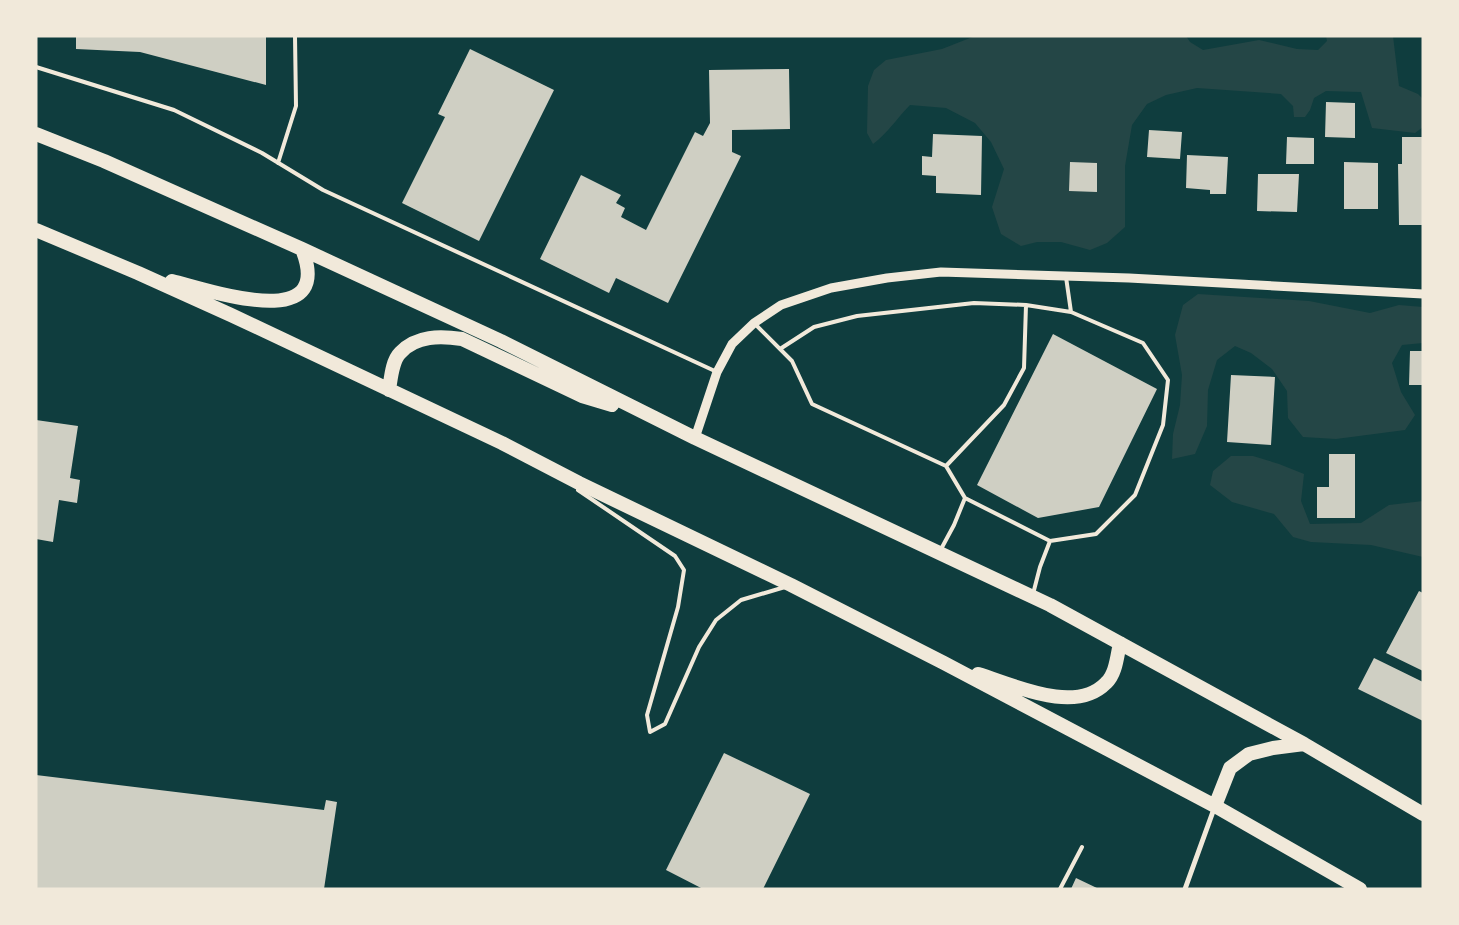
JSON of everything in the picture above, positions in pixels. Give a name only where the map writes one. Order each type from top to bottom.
[{"type":"highway","points":[[36,134],[104,161],[302,249],[500,341],[695,438],[1033,597],[1304,744],[1423,814]]},
{"type":"highway","points":[[36,230],[231,315],[791,585],[944,663],[1215,806],[1360,889]]},
{"type":"highway","points":[[138,273],[250,301],[279,301],[296,295],[306,285],[308,270],[302,249]]},
{"type":"highway","points":[[389,390],[394,365],[399,353],[416,341],[444,336],[462,339],[582,396],[652,416]]},
{"type":"highway","points":[[944,663],[1032,691],[1059,697],[1076,698],[1091,694],[1107,683],[1113,671],[1120,643]]},
{"type":"highway","points":[[1215,806],[1230,768],[1249,754],[1273,748],[1304,744]]},
{"type":"street","points":[[695,438],[717,372],[732,344],[754,323],[781,305],[831,288],[887,278],[941,272],[1066,276],[1423,294]]},
{"type":"street","points":[[1185,889],[1215,806]]},
{"type":"lane","points":[[278,163],[296,106],[295,36]]},
{"type":"lane","points":[[36,68],[174,110],[262,153],[323,190],[717,372]]},
{"type":"lane","points":[[1066,276],[1071,312]]},
{"type":"lane","points":[[754,323],[780,349],[792,360],[812,404],[946,466],[965,498],[1050,541],[1096,534],[1135,495],[1163,425],[1168,380],[1143,343],[1071,312],[1026,305],[974,303],[857,316],[814,327],[780,349]]},
{"type":"lane","points":[[946,466],[1004,405],[1024,368],[1026,305]]},
{"type":"lane","points":[[539,462],[675,556],[684,570],[678,607],[647,715],[650,732],[665,724],[699,647],[716,620],[741,600],[791,585]]},
{"type":"lane","points":[[939,553],[954,525],[965,498]]},
{"type":"lane","points":[[1033,597],[1040,567],[1050,541]]},
{"type":"lane","points":[[1060,889],[1082,847]]},
{"type":"shaded area","points":[[975,36],[1186,36],[1190,42],[1203,50],[1259,40],[1297,49],[1318,50],[1327,41],[1326,36],[1393,36],[1399,86],[1418,94],[1423,99],[1423,127],[1415,133],[1372,128],[1361,92],[1326,91],[1314,98],[1310,110],[1305,117],[1294,117],[1293,106],[1281,94],[1197,88],[1166,95],[1147,104],[1132,125],[1125,166],[1125,227],[1107,243],[1090,250],[1061,242],[1037,242],[1021,246],[1001,234],[992,207],[1004,169],[991,142],[975,123],[946,108],[910,105],[873,144],[867,133],[868,86],[874,70],[886,60],[942,49]]},
{"type":"shaded area","points":[[1198,294],[1309,301],[1370,313],[1399,305],[1423,307],[1423,343],[1402,345],[1392,363],[1401,392],[1415,415],[1405,430],[1336,439],[1303,437],[1288,418],[1287,391],[1272,369],[1251,353],[1235,346],[1217,360],[1208,390],[1207,426],[1195,454],[1172,459],[1173,434],[1180,405],[1182,375],[1175,335],[1183,305]]},
{"type":"shaded area","points":[[1231,456],[1253,456],[1304,474],[1301,501],[1310,524],[1361,523],[1389,505],[1423,501],[1423,557],[1371,545],[1311,542],[1293,537],[1274,514],[1232,502],[1210,485],[1213,471]]},
{"type":"building","points":[[76,36],[266,36],[266,85],[140,52],[76,49]]},
{"type":"building","points":[[470,49],[554,90],[479,241],[402,203],[445,117],[438,114]]},
{"type":"building","points":[[789,69],[790,129],[732,130],[732,152],[741,156],[668,303],[616,278],[609,293],[540,259],[581,175],[621,195],[616,203],[625,208],[621,217],[646,230],[695,132],[703,136],[710,123],[709,70]]},
{"type":"building","points":[[1326,102],[1355,103],[1355,138],[1325,137]]},
{"type":"building","points":[[1149,130],[1182,132],[1180,159],[1147,157]]},
{"type":"building","points":[[933,134],[982,136],[981,195],[936,193],[936,176],[922,175],[922,156],[932,157]]},
{"type":"building","points":[[1287,137],[1314,138],[1314,164],[1286,164]]},
{"type":"building","points":[[1402,137],[1423,137],[1423,225],[1399,225],[1398,164],[1402,164]]},
{"type":"building","points":[[1187,155],[1228,157],[1226,194],[1210,194],[1210,190],[1186,188]]},
{"type":"building","points":[[1070,162],[1097,163],[1097,192],[1069,191]]},
{"type":"building","points":[[1344,162],[1378,163],[1378,209],[1344,209]]},
{"type":"building","points":[[1258,174],[1299,174],[1297,212],[1257,211]]},
{"type":"building","points":[[1053,334],[1157,389],[1099,507],[1038,518],[977,485]]},
{"type":"building","points":[[1410,351],[1423,351],[1423,385],[1409,385]]},
{"type":"building","points":[[1231,375],[1275,377],[1271,445],[1227,442]]},
{"type":"building","points":[[36,420],[78,426],[70,478],[80,480],[77,503],[59,500],[53,542],[36,539]]},
{"type":"building","points":[[1329,454],[1355,454],[1355,518],[1317,518],[1317,487],[1329,487]]},
{"type":"building","points":[[1419,591],[1423,593],[1423,671],[1386,653]]},
{"type":"building","points":[[1374,658],[1423,682],[1423,721],[1358,689]]},
{"type":"building","points":[[724,753],[810,794],[763,889],[703,889],[666,870]]},
{"type":"building","points":[[36,775],[324,810],[326,800],[337,802],[324,889],[36,889]]},
{"type":"building","points":[[1076,878],[1099,889],[1071,889]]}]
